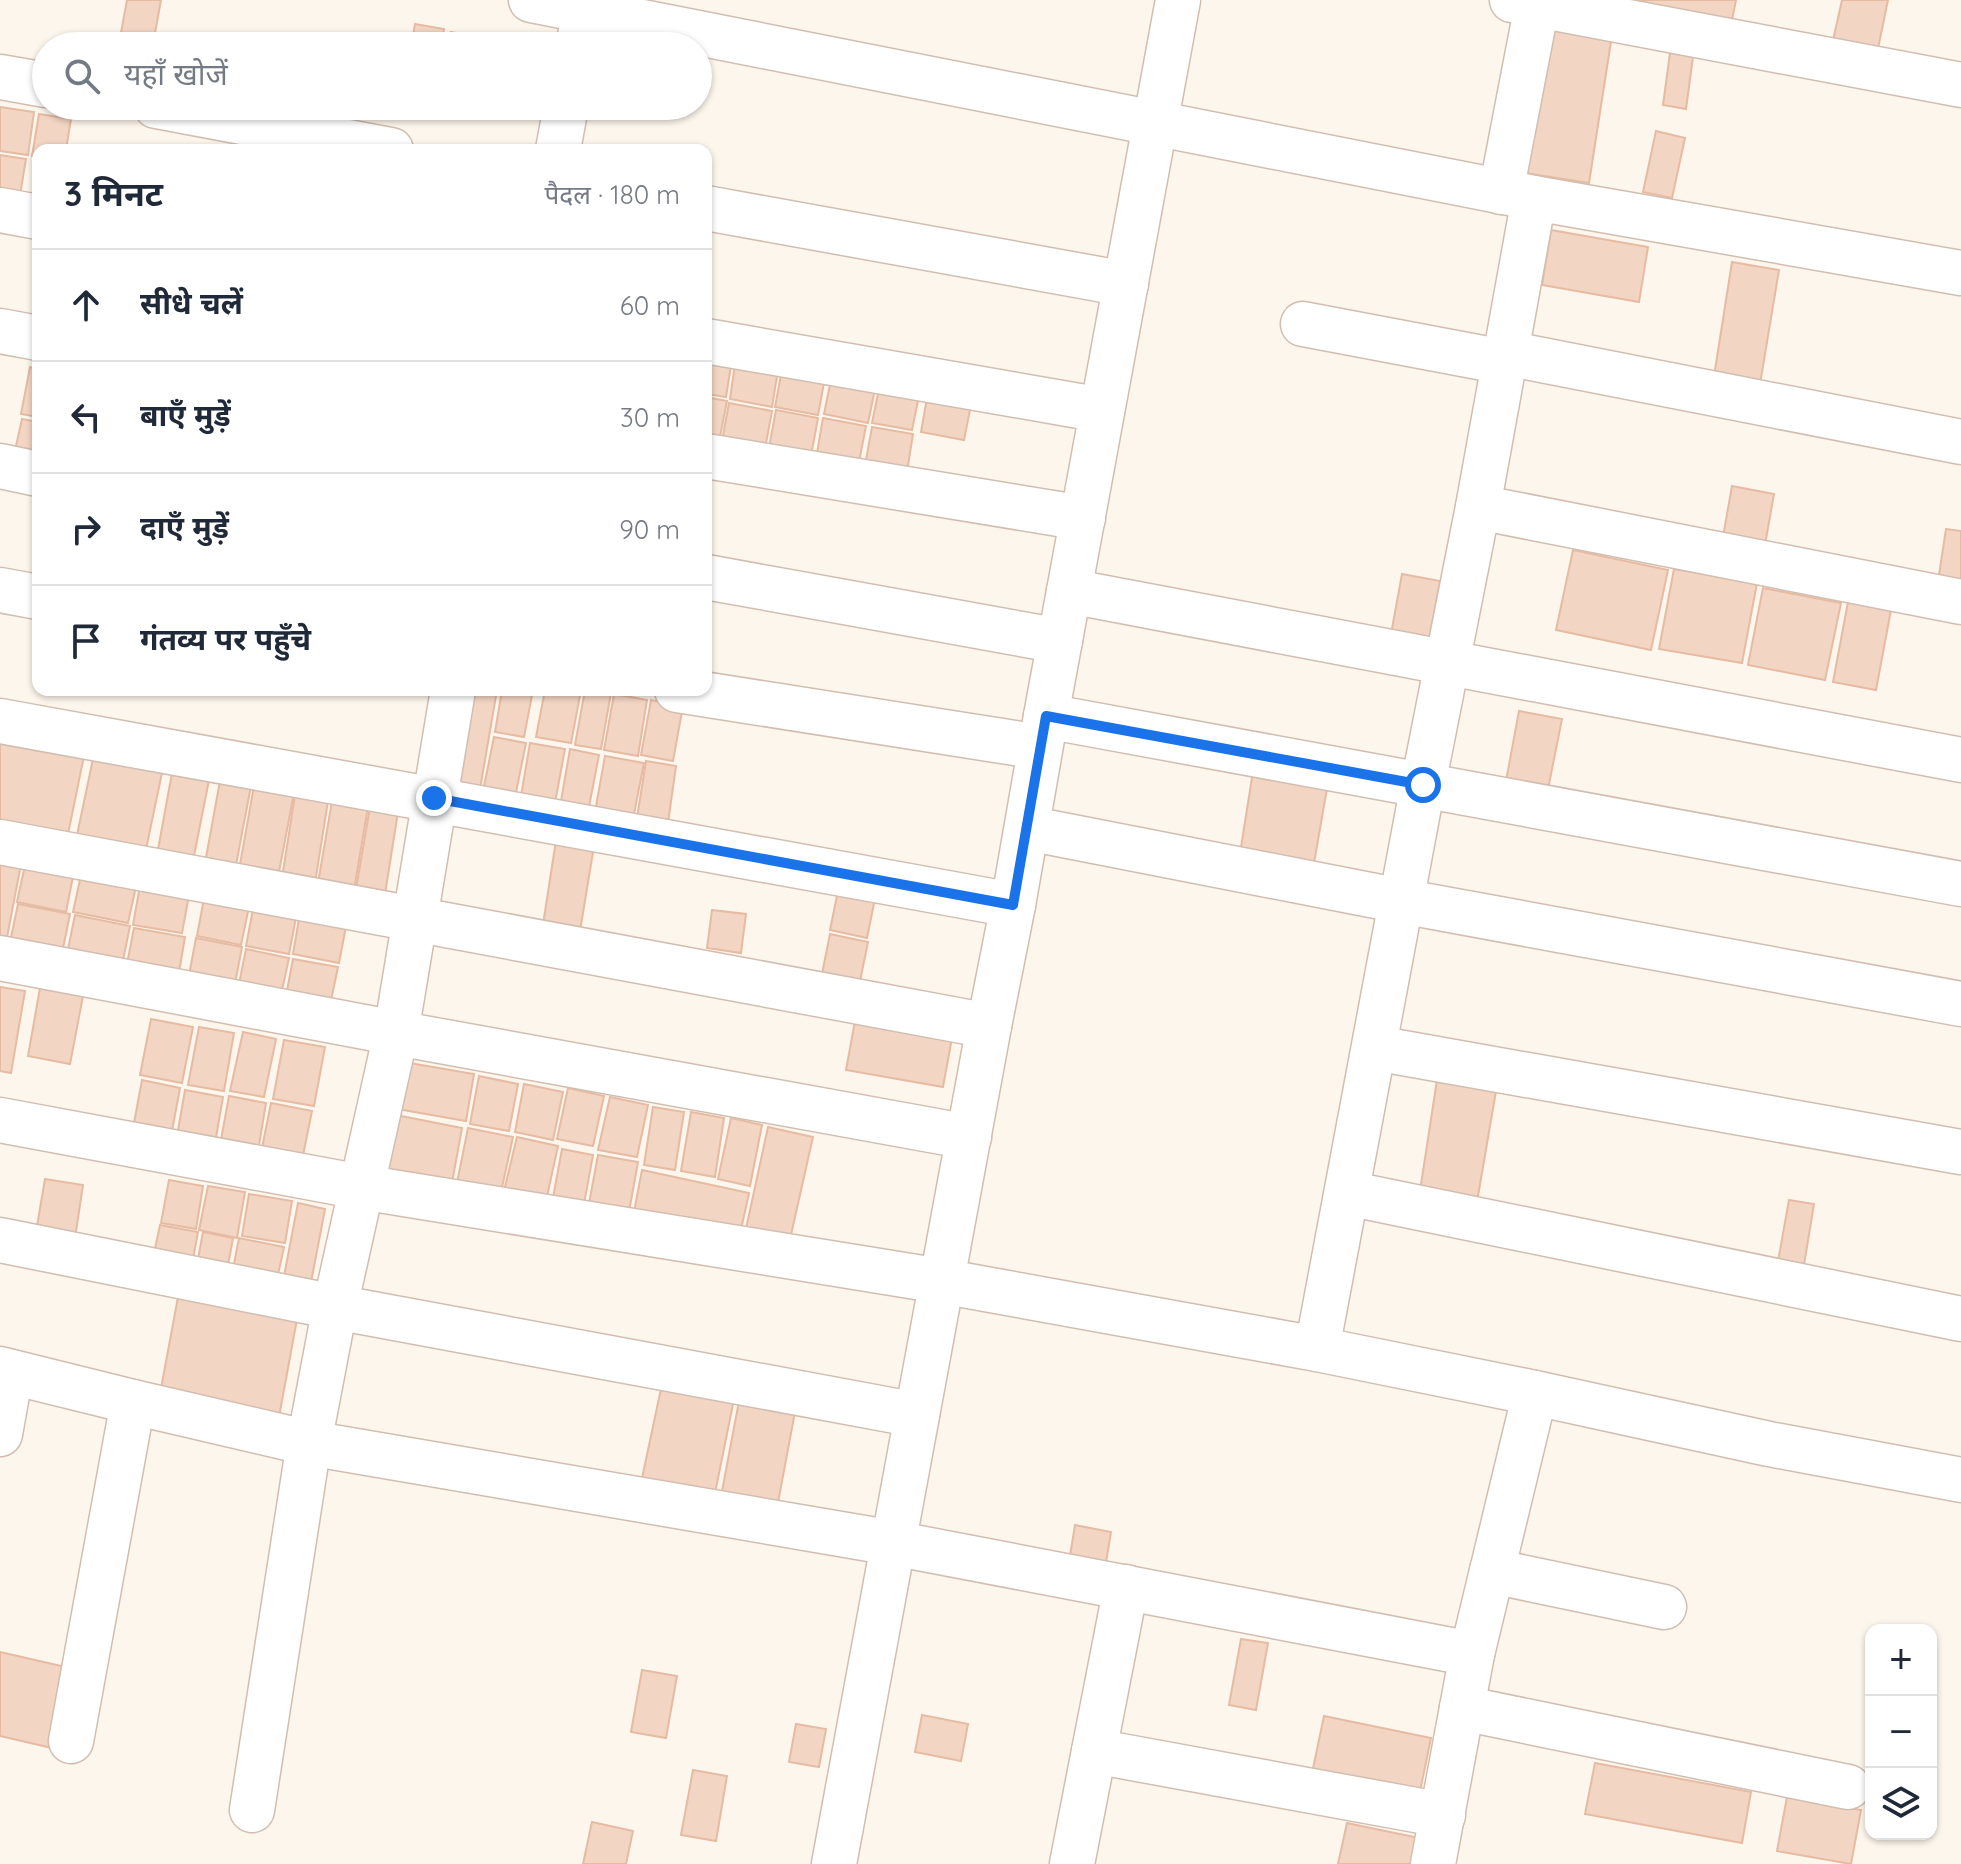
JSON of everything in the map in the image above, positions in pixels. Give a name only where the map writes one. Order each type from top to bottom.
[{"type":"street","points":[[531,0],[582,28],[606,32]]},
{"type":"street","points":[[834,1864],[1178,0]]},
{"type":"street","points":[[1317,1349],[1505,357],[1529,2],[1961,85]]},
{"type":"street","points":[[712,50],[1155,123],[1517,195],[1961,273]]},
{"type":"street","points":[[0,77],[32,83]]},
{"type":"street","points":[[231,120],[359,144]]},
{"type":"street","points":[[559,144],[563,120]]},
{"type":"street","points":[[712,209],[1126,284]]},
{"type":"street","points":[[0,210],[32,216]]},
{"type":"street","points":[[1303,324],[1505,357],[1961,442]]},
{"type":"street","points":[[0,331],[32,337]]},
{"type":"street","points":[[712,342],[1102,410]]},
{"type":"street","points":[[712,457],[1083,518]]},
{"type":"street","points":[[0,466],[32,473]]},
{"type":"street","points":[[1478,507],[1961,602]]},
{"type":"street","points":[[712,578],[1060,641]]},
{"type":"street","points":[[0,590],[32,596]]},
{"type":"street","points":[[1069,591],[1961,760]]},
{"type":"street","points":[[712,694],[1043,732],[1423,785],[1961,884]]},
{"type":"street","points":[[252,1810],[309,1443],[335,1307],[396,1033],[452,696]]},
{"type":"street","points":[[0,721],[1013,905]]},
{"type":"street","points":[[1027,828],[1401,901],[1961,1004]]},
{"type":"street","points":[[0,842],[989,1026]]},
{"type":"street","points":[[0,958],[969,1137]]},
{"type":"street","points":[[1375,1048],[1961,1152]]},
{"type":"street","points":[[0,1120],[361,1187],[941,1281],[1317,1349],[1769,1444],[1961,1480]]},
{"type":"street","points":[[1347,1193],[1961,1319]]},
{"type":"street","points":[[0,1240],[335,1307],[917,1415]]},
{"type":"street","points":[[0,1434],[6,1370],[309,1443],[893,1543],[1472,1654]]},
{"type":"street","points":[[1433,1864],[1472,1654],[1535,1393]]},
{"type":"street","points":[[71,1741],[133,1402]]},
{"type":"street","points":[[1492,1571],[1664,1607]]},
{"type":"street","points":[[1072,1864],[1126,1587]]},
{"type":"street","points":[[1462,1708],[1848,1787]]},
{"type":"street","points":[[1094,1751],[1443,1815]]},
{"type":"building","points":[[127,0],[161,0],[155,32],[121,32]]},
{"type":"building","points":[[1614,0],[1736,0],[1729,35]]},
{"type":"building","points":[[1842,0],[1888,0],[1875,63],[1830,54]]},
{"type":"building","points":[[415,24],[444,29],[443,32],[414,32]]},
{"type":"building","points":[[1548,25],[1612,35],[1589,183],[1525,173]]},
{"type":"building","points":[[1670,53],[1693,57],[1686,109],[1663,105]]},
{"type":"building","points":[[0,107],[32,112],[28,155],[0,151]]},
{"type":"building","points":[[38,120],[71,120],[67,144],[34,144]]},
{"type":"building","points":[[1656,131],[1685,138],[1672,198],[1643,192]]},
{"type":"building","points":[[0,155],[26,159],[18,207],[0,204]]},
{"type":"building","points":[[1551,230],[1648,247],[1639,302],[1542,285]]},
{"type":"building","points":[[1732,262],[1779,270],[1758,396],[1712,389]]},
{"type":"building","points":[[712,350],[733,353],[726,397],[712,395]]},
{"type":"building","points":[[736,357],[779,364],[772,407],[730,399]]},
{"type":"building","points":[[783,364],[826,372],[818,415],[775,407]]},
{"type":"building","points":[[30,367],[32,416],[21,414]]},
{"type":"building","points":[[833,370],[877,379],[868,423],[824,414]]},
{"type":"building","points":[[881,379],[921,386],[912,430],[872,423]]},
{"type":"building","points":[[929,387],[973,395],[964,440],[921,432]]},
{"type":"building","points":[[712,398],[727,401],[718,447],[712,446]]},
{"type":"building","points":[[729,403],[772,411],[764,454],[721,446]]},
{"type":"building","points":[[776,410],[818,418],[810,461],[768,453]]},
{"type":"building","points":[[823,418],[866,426],[858,467],[816,459]]},
{"type":"building","points":[[22,419],[32,421],[32,469],[12,464]]},
{"type":"building","points":[[872,427],[913,434],[906,478],[864,471]]},
{"type":"building","points":[[1732,486],[1774,494],[1763,556],[1721,548]]},
{"type":"building","points":[[1946,529],[1961,531],[1961,591],[1937,588]]},
{"type":"building","points":[[1573,550],[1668,570],[1651,650],[1556,630]]},
{"type":"building","points":[[1674,569],[1757,583],[1742,663],[1659,649]]},
{"type":"building","points":[[1402,574],[1440,581],[1429,641],[1391,634]]},
{"type":"building","points":[[1763,588],[1841,603],[1825,680],[1748,665]]},
{"type":"building","points":[[1848,602],[1891,610],[1876,690],[1833,682]]},
{"type":"building","points":[[470,696],[496,696],[479,795],[453,791]]},
{"type":"building","points":[[501,696],[532,696],[524,737],[495,732]]},
{"type":"building","points":[[544,696],[580,696],[571,743],[536,737]]},
{"type":"building","points":[[584,696],[610,696],[601,749],[575,745]]},
{"type":"building","points":[[614,696],[647,700],[638,756],[604,750]]},
{"type":"building","points":[[651,700],[683,706],[673,761],[641,755]]},
{"type":"building","points":[[1519,711],[1562,719],[1548,789],[1506,781]]},
{"type":"building","points":[[0,734],[85,751],[67,839],[0,826]]},
{"type":"building","points":[[494,737],[526,743],[514,802],[482,796]]},
{"type":"building","points":[[530,743],[565,749],[554,808],[520,802]]},
{"type":"building","points":[[570,749],[599,755],[588,812],[560,807]]},
{"type":"building","points":[[94,754],[163,768],[145,854],[76,840]]},
{"type":"building","points":[[605,756],[644,763],[633,819],[595,812]]},
{"type":"building","points":[[646,761],[676,766],[668,823],[637,818]]},
{"type":"building","points":[[1254,765],[1329,777],[1313,869],[1239,860]]},
{"type":"building","points":[[172,773],[209,780],[193,861],[157,855]]},
{"type":"building","points":[[220,781],[251,786],[235,870],[205,863]]},
{"type":"building","points":[[254,786],[294,793],[278,877],[239,870]]},
{"type":"building","points":[[295,795],[328,801],[315,883],[282,878]]},
{"type":"building","points":[[332,801],[368,807],[354,890],[318,883]]},
{"type":"building","points":[[370,807],[398,812],[385,894],[356,889]]},
{"type":"building","points":[[557,834],[595,840],[579,937],[542,931]]},
{"type":"building","points":[[0,854],[22,859],[4,953],[0,952]]},
{"type":"building","points":[[27,856],[75,866],[66,912],[17,902]]},
{"type":"building","points":[[83,866],[138,877],[128,923],[73,912]]},
{"type":"building","points":[[141,880],[190,890],[182,933],[133,925]]},
{"type":"building","points":[[840,881],[877,889],[867,938],[830,930]]},
{"type":"building","points":[[205,893],[250,902],[241,945],[197,936]]},
{"type":"building","points":[[18,904],[70,914],[60,963],[8,952]]},
{"type":"building","points":[[254,904],[297,912],[289,954],[246,946]]},
{"type":"building","points":[[712,910],[746,914],[741,953],[707,948]]},
{"type":"building","points":[[300,913],[347,921],[339,963],[293,954]]},
{"type":"building","points":[[75,915],[130,926],[120,975],[65,964]]},
{"type":"building","points":[[134,928],[185,937],[177,984],[125,974]]},
{"type":"building","points":[[830,934],[868,942],[858,991],[820,984]]},
{"type":"building","points":[[196,938],[242,947],[233,994],[187,986]]},
{"type":"building","points":[[246,949],[289,958],[279,1004],[237,994]]},
{"type":"building","points":[[293,959],[338,967],[329,1010],[285,1001]]},
{"type":"building","points":[[0,987],[25,991],[11,1073],[0,1071]]},
{"type":"building","points":[[40,988],[83,996],[70,1064],[28,1056]]},
{"type":"building","points":[[151,1019],[193,1027],[182,1083],[140,1075]]},
{"type":"building","points":[[855,1021],[952,1038],[943,1087],[846,1070]]},
{"type":"building","points":[[199,1027],[234,1033],[224,1091],[188,1085]]},
{"type":"building","points":[[243,1032],[276,1039],[264,1097],[230,1091]]},
{"type":"building","points":[[284,1040],[325,1047],[314,1106],[273,1099]]},
{"type":"building","points":[[404,1062],[474,1074],[466,1121],[397,1109]]},
{"type":"building","points":[[479,1076],[518,1084],[509,1131],[470,1124]]},
{"type":"building","points":[[142,1080],[180,1088],[169,1147],[131,1139]]},
{"type":"building","points":[[1437,1080],[1496,1091],[1477,1202],[1420,1191]]},
{"type":"building","points":[[524,1084],[563,1092],[553,1140],[515,1132]]},
{"type":"building","points":[[568,1088],[604,1096],[593,1146],[557,1139]]},
{"type":"building","points":[[185,1090],[223,1097],[213,1155],[175,1148]]},
{"type":"building","points":[[229,1096],[266,1103],[256,1163],[218,1156]]},
{"type":"building","points":[[610,1097],[648,1105],[637,1157],[598,1150]]},
{"type":"building","points":[[271,1103],[312,1111],[300,1170],[259,1163]]},
{"type":"building","points":[[653,1107],[684,1112],[675,1170],[644,1165]]},
{"type":"building","points":[[691,1112],[724,1118],[715,1177],[681,1171]]},
{"type":"building","points":[[396,1115],[462,1128],[451,1188],[384,1174]]},
{"type":"building","points":[[731,1118],[762,1125],[750,1186],[718,1179]]},
{"type":"building","points":[[768,1127],[813,1137],[788,1248],[744,1238]]},
{"type":"building","points":[[468,1128],[513,1137],[501,1192],[457,1183]]},
{"type":"building","points":[[517,1137],[558,1146],[546,1201],[504,1191]]},
{"type":"building","points":[[562,1149],[593,1155],[583,1209],[552,1203]]},
{"type":"building","points":[[598,1155],[638,1162],[628,1217],[588,1209]]},
{"type":"building","points":[[642,1170],[749,1193],[739,1239],[633,1217]]},
{"type":"building","points":[[45,1179],[83,1185],[75,1238],[36,1232]]},
{"type":"building","points":[[169,1180],[203,1186],[196,1229],[161,1223]]},
{"type":"building","points":[[208,1186],[245,1192],[237,1238],[199,1230]]},
{"type":"building","points":[[249,1194],[292,1201],[285,1243],[242,1236]]},
{"type":"building","points":[[1789,1200],[1814,1204],[1801,1283],[1775,1278]]},
{"type":"building","points":[[298,1203],[325,1209],[308,1298],[281,1292]]},
{"type":"building","points":[[160,1225],[198,1232],[190,1275],[151,1268]]},
{"type":"building","points":[[203,1232],[233,1238],[225,1281],[195,1275]]},
{"type":"building","points":[[239,1238],[284,1247],[274,1293],[230,1285]]},
{"type":"building","points":[[178,1297],[297,1319],[279,1417],[160,1394]]},
{"type":"building","points":[[662,1384],[734,1399],[714,1498],[641,1483]]},
{"type":"building","points":[[739,1401],[795,1412],[776,1513],[720,1502]]},
{"type":"building","points":[[1075,1525],[1111,1532],[1104,1574],[1068,1568]]},
{"type":"building","points":[[1241,1639],[1268,1643],[1256,1710],[1229,1705]]},
{"type":"building","points":[[0,1652],[70,1668],[52,1748],[0,1736]]},
{"type":"building","points":[[642,1670],[677,1676],[666,1738],[631,1732]]},
{"type":"building","points":[[922,1715],[968,1724],[961,1761],[915,1752]]},
{"type":"building","points":[[1324,1716],[1431,1738],[1418,1801],[1311,1778]]},
{"type":"building","points":[[796,1724],[826,1729],[819,1767],[789,1762]]},
{"type":"building","points":[[1595,1763],[1751,1792],[1742,1843],[1585,1814]]},
{"type":"building","points":[[693,1770],[727,1776],[716,1841],[681,1835]]},
{"type":"building","points":[[1787,1797],[1861,1810],[1851,1864],[1777,1851]]},
{"type":"building","points":[[592,1822],[633,1831],[626,1864],[583,1864]]},
{"type":"building","points":[[1347,1823],[1419,1838],[1413,1864],[1338,1864]]},
{"type":"route","points":[[434,798],[1013,905],[1046,716],[1423,785]]}]
